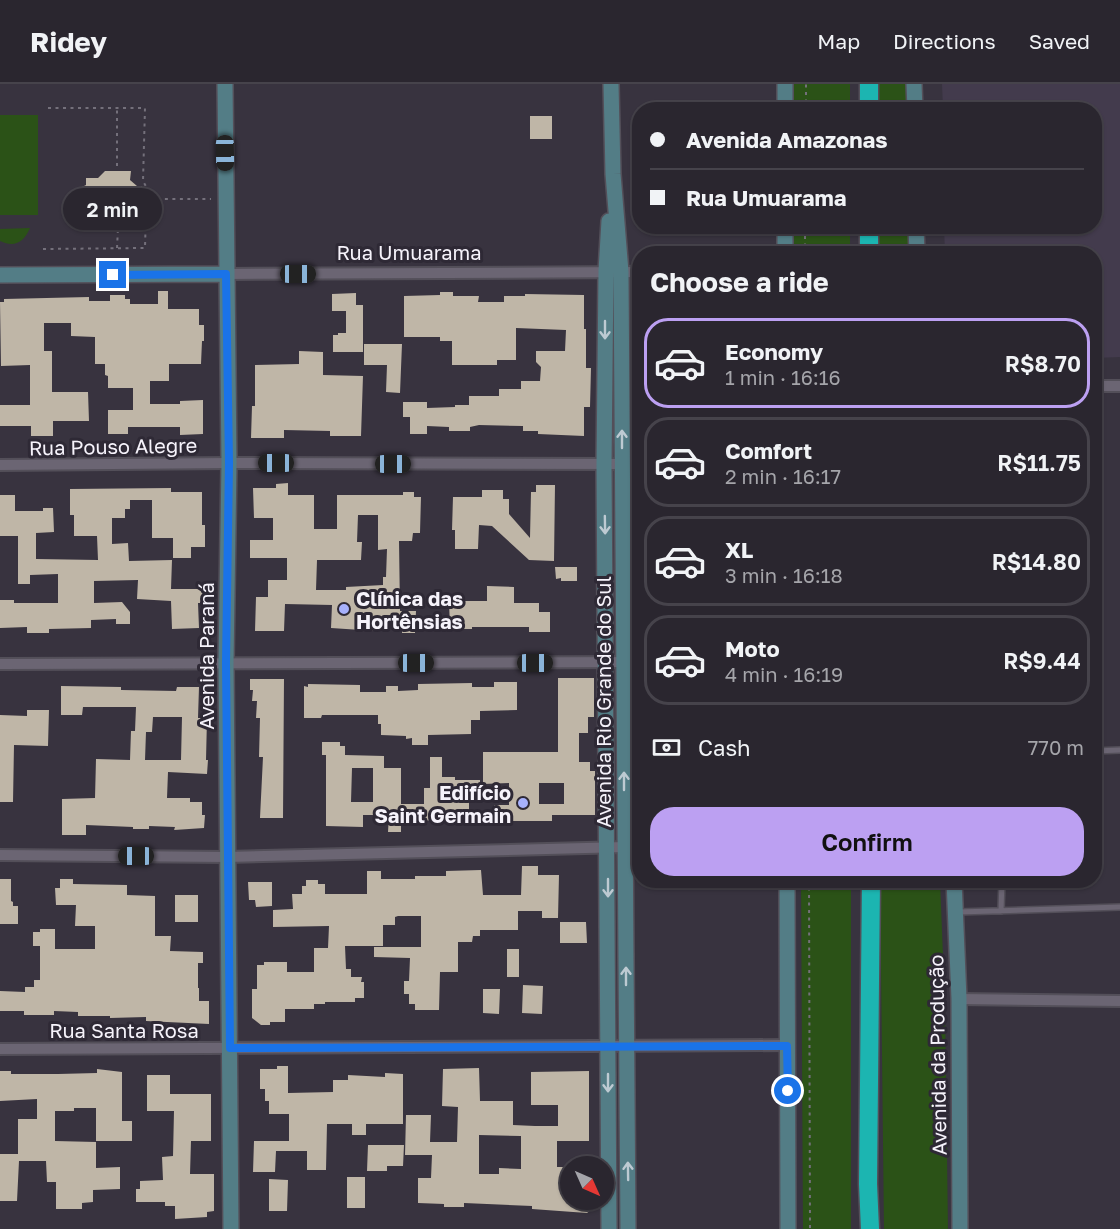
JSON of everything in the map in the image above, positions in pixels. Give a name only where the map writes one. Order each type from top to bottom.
[{"type":"highway","points":[[869,84],[869,102]]},
{"type":"highway","points":[[870,1229],[868,1173],[871,888]]},
{"type":"street","name":"Avenida Paraná","points":[[225,84],[229,463],[226,663],[227,857],[231,1229]]},
{"type":"street","name":"Avenida Rio Grande do Sul","points":[[609,1229],[604,465],[613,272],[611,84]]},
{"type":"street","points":[[785,84],[785,102]]},
{"type":"street","points":[[914,84],[915,102]]},
{"type":"street","name":"Avenida Rio Grande do Sul","points":[[613,272],[631,662],[625,847],[628,1229]]},
{"type":"street","name":"Rua Umuarama","points":[[0,275],[632,272]]},
{"type":"street","points":[[1102,386],[1120,386]]},
{"type":"street","name":"Rua Pouso Alegre","points":[[0,465],[622,464]]},
{"type":"street","points":[[0,664],[631,662]]},
{"type":"street","points":[[0,855],[227,857],[625,847]]},
{"type":"street","points":[[787,888],[788,1229]]},
{"type":"street","name":"Avenida da Produção","points":[[954,888],[959,999],[960,1229]]},
{"type":"street","points":[[959,999],[1120,1001]]},
{"type":"street","name":"Rua Santa Rosa","points":[[0,1049],[787,1046]]},
{"type":"lane","points":[[1102,751],[1120,750]]},
{"type":"lane","points":[[1001,911],[1002,888]]},
{"type":"lane","points":[[956,912],[1120,907]]},
{"type":"path","points":[[806,84],[806,102]]},
{"type":"path","points":[[48,108],[145,108],[143,181],[153,199]]},
{"type":"path","points":[[117,108],[117,166]]},
{"type":"path","points":[[153,199],[226,199]]},
{"type":"path","points":[[43,249],[145,248],[146,211],[153,199]]},
{"type":"path","points":[[117,248],[118,228]]},
{"type":"path","points":[[809,888],[810,1229]]},
{"type":"shaded area","points":[[942,84],[1120,84],[1120,357],[1102,358],[1102,246],[945,246],[944,234],[1102,234],[1102,102],[943,102]]},
{"type":"green space","points":[[793,84],[850,84],[850,102],[793,102]]},
{"type":"green space","points":[[878,84],[909,84],[909,102],[878,102]]},
{"type":"green space","points":[[0,115],[38,115],[38,215],[0,215]]},
{"type":"green space","points":[[30,228],[25,237],[15,244],[0,241],[0,229]]},
{"type":"green space","points":[[792,234],[850,234],[850,246],[792,246]]},
{"type":"green space","points":[[878,234],[910,234],[910,246],[878,246]]},
{"type":"green space","points":[[801,888],[851,888],[851,1229],[803,1229]]},
{"type":"green space","points":[[880,888],[940,888],[945,1006],[948,1229],[884,1229]]},
{"type":"building","points":[[530,116],[552,116],[552,139],[530,139]]},
{"type":"building","points":[[105,171],[131,171],[130,180],[137,186],[142,186],[141,207],[129,207],[129,221],[106,221],[98,212],[85,213],[82,187],[86,185],[86,178],[98,178]]},
{"type":"building","points":[[158,291],[168,291],[168,309],[199,309],[199,325],[204,325],[204,341],[202,341],[201,364],[169,364],[169,381],[150,381],[150,404],[180,404],[180,401],[203,400],[203,434],[180,435],[180,427],[128,427],[128,434],[108,434],[108,410],[133,410],[133,388],[108,388],[105,364],[95,364],[95,337],[71,336],[71,323],[44,323],[44,351],[52,351],[52,392],[88,392],[89,421],[53,421],[53,436],[31,436],[31,426],[0,426],[0,405],[30,405],[30,365],[1,366],[0,302],[4,302],[4,299],[89,297],[89,301],[110,301],[110,295],[125,295],[125,299],[130,299],[130,304],[158,304]]},
{"type":"building","points":[[440,292],[453,292],[453,296],[479,296],[478,302],[504,302],[504,296],[525,296],[525,294],[584,295],[586,368],[591,368],[590,407],[584,407],[584,436],[538,434],[538,431],[523,431],[523,426],[479,425],[470,427],[470,431],[449,431],[449,427],[427,426],[427,434],[410,434],[410,417],[403,417],[403,402],[427,402],[427,408],[455,407],[455,405],[469,405],[469,396],[499,396],[499,389],[521,389],[521,381],[540,381],[541,367],[536,362],[536,351],[565,351],[566,330],[516,328],[516,360],[497,360],[497,365],[452,365],[452,341],[440,341],[440,337],[404,337],[404,296],[440,295]]},
{"type":"building","points":[[356,293],[356,305],[363,305],[363,352],[333,352],[333,335],[346,333],[346,311],[332,311],[332,294]]},
{"type":"building","points":[[364,344],[402,344],[400,393],[386,392],[387,365],[364,365]]},
{"type":"building","points":[[299,351],[323,352],[323,375],[363,376],[361,436],[330,436],[330,431],[284,430],[284,438],[251,438],[252,406],[255,406],[255,365],[299,364]]},
{"type":"building","points":[[288,483],[288,495],[314,495],[314,529],[337,529],[337,495],[403,495],[403,492],[414,492],[414,497],[421,497],[420,533],[413,533],[412,541],[399,541],[400,611],[416,611],[415,633],[402,633],[402,622],[376,622],[376,631],[331,628],[332,605],[285,604],[284,631],[255,631],[256,597],[268,597],[268,580],[287,580],[287,558],[250,558],[250,540],[273,540],[273,518],[254,518],[253,488],[276,488],[276,484]],"holes":[[[358,515],[378,515],[378,550],[387,549],[386,577],[383,577],[383,585],[346,587],[346,590],[316,590],[317,560],[361,560],[362,542],[357,542]]]},
{"type":"building","points":[[536,485],[555,485],[554,561],[529,560],[492,526],[479,525],[478,549],[455,549],[455,530],[452,530],[453,497],[482,497],[482,490],[503,490],[503,499],[509,499],[509,514],[530,538],[531,492],[536,492]]},
{"type":"building","points":[[171,488],[171,492],[202,492],[205,547],[191,547],[191,558],[173,558],[173,538],[152,538],[152,500],[130,500],[130,509],[125,509],[125,518],[112,518],[112,544],[128,543],[129,561],[172,560],[171,589],[208,589],[208,603],[198,603],[199,628],[172,629],[171,601],[137,599],[138,580],[94,581],[94,603],[122,602],[130,612],[130,624],[116,624],[116,619],[91,620],[91,628],[49,629],[49,633],[27,633],[27,627],[0,628],[0,600],[14,600],[14,603],[58,603],[58,574],[30,575],[30,584],[18,584],[18,536],[0,536],[0,495],[15,495],[15,511],[43,511],[43,508],[53,508],[54,532],[36,533],[36,559],[98,560],[97,536],[74,536],[74,515],[70,515],[70,489]]},
{"type":"building","points":[[555,567],[577,567],[577,581],[556,579]]},
{"type":"building","points":[[487,586],[514,587],[514,603],[539,603],[539,612],[550,612],[550,632],[529,632],[529,627],[450,629],[449,601],[487,601]]},
{"type":"building","points":[[558,678],[594,678],[594,717],[588,717],[588,733],[579,733],[579,762],[590,762],[590,771],[595,771],[595,815],[552,815],[552,821],[494,821],[494,805],[509,805],[509,783],[483,784],[483,752],[558,752]],"holes":[[[539,783],[564,783],[564,804],[539,804]]]},
{"type":"building","points":[[250,679],[284,679],[283,818],[260,818],[263,757],[259,757],[260,718],[256,718],[257,701],[252,701],[253,690],[250,690]]},
{"type":"building","points":[[494,682],[517,682],[517,710],[480,711],[480,720],[471,720],[471,734],[428,735],[428,745],[412,745],[412,738],[406,739],[406,736],[381,735],[378,715],[322,715],[321,718],[304,718],[304,686],[308,687],[308,684],[360,685],[360,692],[386,692],[386,686],[398,686],[398,691],[418,690],[418,684],[472,683],[472,687],[494,687]]},
{"type":"building","points":[[61,686],[176,691],[177,687],[199,687],[198,718],[207,718],[207,774],[168,772],[167,798],[190,798],[190,802],[202,802],[202,815],[205,815],[204,828],[174,830],[175,827],[149,826],[149,829],[133,829],[133,827],[86,825],[86,835],[62,835],[62,799],[95,798],[96,759],[130,760],[131,731],[135,731],[136,707],[83,707],[82,715],[61,715]],"holes":[[[153,717],[182,717],[181,760],[145,760],[146,732],[152,732]]]},
{"type":"building","points":[[27,710],[49,710],[48,746],[14,745],[13,802],[0,802],[0,715],[27,716]]},
{"type":"building","points":[[322,742],[340,742],[340,746],[345,746],[345,755],[384,756],[384,768],[401,768],[401,804],[424,804],[424,788],[430,788],[430,757],[442,757],[442,777],[455,777],[455,780],[480,780],[480,794],[469,794],[469,821],[401,820],[401,832],[388,832],[389,815],[363,815],[363,827],[326,826],[326,755],[322,755]],"holes":[[[352,768],[373,768],[373,802],[351,802]]]},
{"type":"building","points":[[522,866],[538,866],[538,875],[559,875],[558,918],[542,918],[542,911],[518,911],[518,930],[480,930],[480,936],[473,936],[472,942],[458,942],[458,972],[440,972],[439,1010],[415,1010],[415,1004],[409,1004],[409,994],[404,994],[404,981],[409,981],[410,958],[374,957],[374,947],[421,947],[421,916],[398,916],[395,917],[395,925],[383,925],[383,946],[345,946],[346,969],[351,969],[351,977],[362,977],[364,998],[355,998],[355,1002],[314,1004],[314,1009],[285,1009],[285,1022],[270,1022],[270,1025],[261,1025],[252,1018],[252,989],[257,989],[257,965],[264,965],[264,962],[287,962],[287,972],[314,972],[314,948],[328,948],[329,926],[273,927],[273,910],[293,909],[292,894],[302,894],[302,886],[306,886],[306,880],[318,880],[318,884],[325,884],[325,894],[367,894],[367,871],[381,871],[381,879],[415,879],[415,876],[446,876],[446,871],[481,870],[483,895],[521,895]]},
{"type":"building","points":[[0,879],[11,879],[11,901],[13,906],[18,906],[18,924],[0,924]]},
{"type":"building","points":[[60,879],[73,879],[73,884],[127,885],[127,895],[155,896],[155,936],[171,936],[170,951],[203,952],[203,963],[198,963],[199,1001],[209,1001],[209,1024],[146,1021],[146,1017],[78,1016],[78,1012],[54,1011],[54,1015],[24,1015],[24,1011],[0,1011],[0,991],[25,992],[25,987],[34,987],[34,980],[40,980],[40,946],[33,946],[33,932],[40,932],[40,929],[55,929],[55,949],[95,949],[95,926],[75,926],[76,905],[56,905],[55,888],[60,888]]},
{"type":"building","points":[[248,882],[272,882],[272,906],[256,907],[255,900],[249,900]]},
{"type":"building","points":[[175,895],[198,895],[198,922],[175,922]]},
{"type":"building","points":[[560,922],[586,922],[587,943],[560,943]]},
{"type":"building","points":[[507,949],[519,949],[519,977],[507,977]]},
{"type":"building","points":[[523,985],[543,986],[542,1014],[522,1013]]},
{"type":"building","points":[[483,989],[500,989],[499,1014],[483,1013]]},
{"type":"building","points":[[277,1066],[288,1066],[288,1093],[333,1092],[333,1080],[348,1080],[348,1075],[385,1077],[385,1073],[403,1074],[403,1124],[366,1124],[366,1135],[352,1135],[352,1124],[327,1124],[326,1170],[307,1170],[307,1151],[276,1151],[275,1172],[253,1172],[254,1141],[289,1141],[289,1114],[269,1114],[269,1101],[265,1101],[265,1089],[260,1089],[260,1069],[277,1069]]},
{"type":"building","points":[[479,1068],[480,1101],[513,1101],[513,1125],[558,1126],[558,1105],[531,1105],[531,1072],[589,1071],[589,1141],[557,1141],[557,1167],[560,1167],[560,1210],[591,1210],[587,1213],[532,1209],[532,1206],[464,1203],[464,1207],[444,1207],[444,1204],[418,1203],[418,1178],[431,1178],[432,1155],[405,1155],[406,1115],[431,1115],[430,1142],[457,1142],[458,1107],[442,1106],[443,1069]],"holes":[[[479,1135],[521,1136],[521,1169],[499,1168],[499,1174],[479,1174]]]},
{"type":"building","points":[[97,1069],[122,1072],[122,1121],[132,1121],[132,1141],[96,1141],[96,1108],[74,1108],[74,1111],[55,1111],[55,1141],[96,1142],[96,1168],[120,1167],[120,1189],[93,1190],[93,1202],[82,1203],[82,1209],[56,1209],[56,1182],[47,1182],[46,1161],[19,1161],[17,1201],[0,1201],[0,1154],[18,1154],[18,1119],[37,1119],[37,1099],[0,1101],[0,1071],[11,1071],[11,1074],[58,1074],[97,1073]]},
{"type":"building","points":[[147,1075],[170,1075],[170,1094],[211,1094],[211,1141],[191,1141],[190,1174],[214,1174],[214,1211],[207,1212],[207,1217],[175,1219],[175,1206],[165,1206],[165,1202],[136,1202],[136,1189],[140,1189],[140,1181],[163,1180],[162,1157],[173,1156],[174,1111],[147,1111]]},
{"type":"building","points":[[368,1145],[404,1145],[403,1166],[387,1166],[387,1171],[367,1171]]},
{"type":"building","points":[[347,1177],[365,1177],[365,1208],[347,1208]]},
{"type":"building","points":[[269,1179],[288,1180],[287,1211],[269,1211]]},
{"type":"place","name":"Clínica das Hortênsias","points":[[344,609]]},
{"type":"place","name":"Edifício Saint Germain","points":[[523,803]]},
{"type":"route","points":[[113,275],[226,274],[229,463],[226,663],[230,1048],[787,1046],[788,1091]]}]
